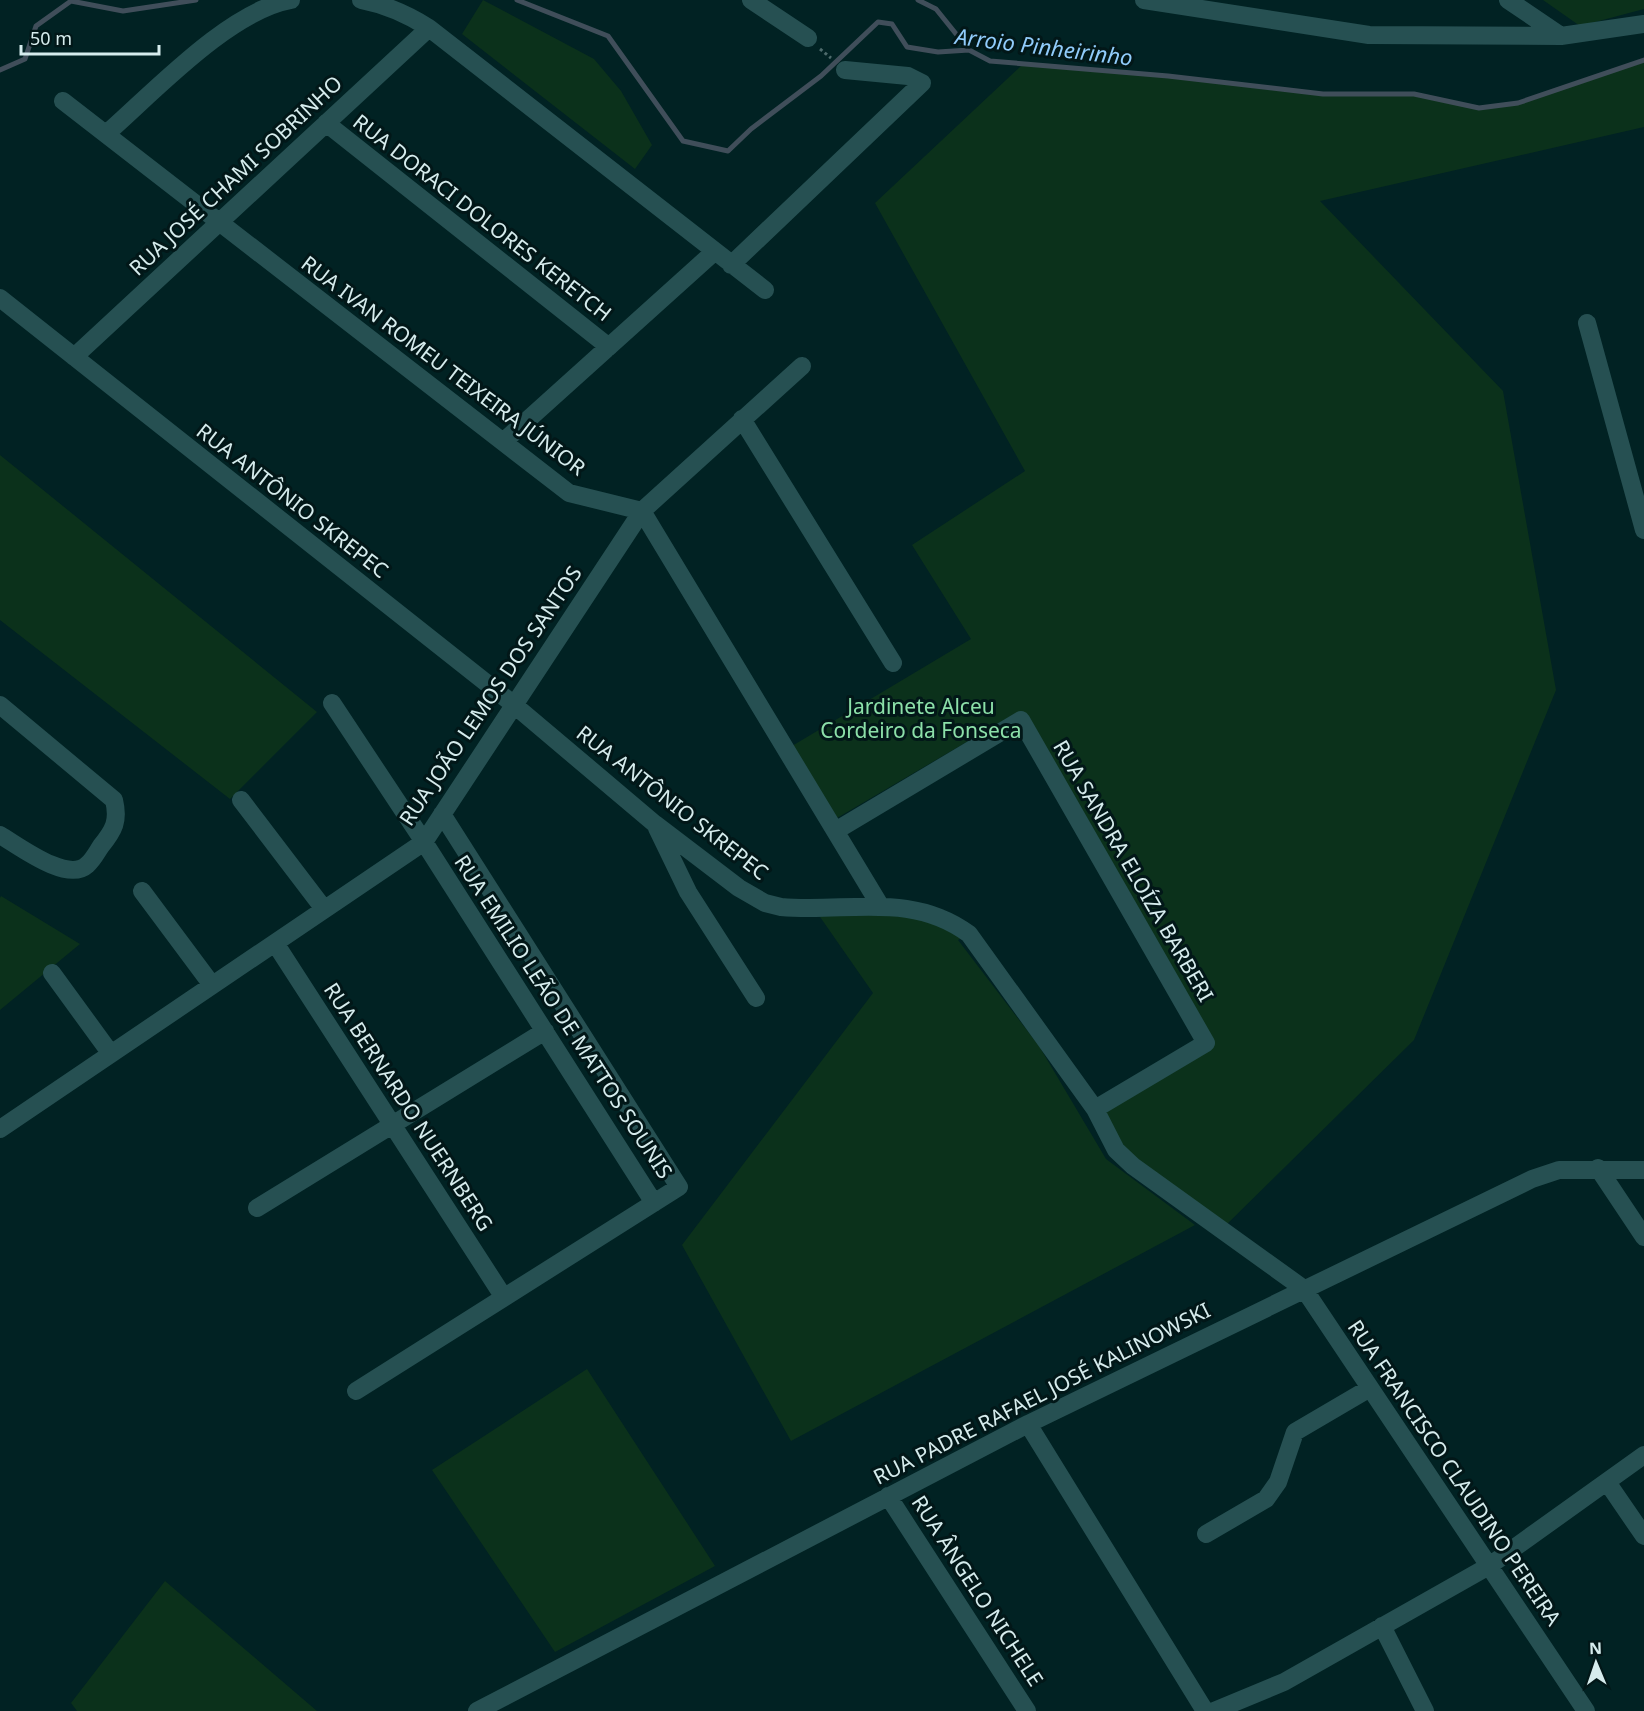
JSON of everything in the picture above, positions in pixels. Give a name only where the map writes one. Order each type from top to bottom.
[{"type":"street","points":[[106,134],[227,28],[253,12],[291,0]]},
{"type":"street","points":[[361,0],[383,4],[408,14],[429,28],[765,290]]},
{"type":"street","points":[[1144,0],[1369,35],[1561,36],[1644,24]]},
{"type":"street","points":[[1508,0],[1561,36]]},
{"type":"street","points":[[754,1],[808,38]]},
{"type":"street","name":"RUA JOSÉ CHAMI SOBRINHO","points":[[74,357],[429,28]]},
{"type":"street","points":[[731,265],[922,83],[908,76],[839,64]]},
{"type":"street","name":"RUA IVAN ROMEU TEIXEIRA JÚNIOR","points":[[63,101],[569,493],[642,511]]},
{"type":"street","name":"RUA DORACI DOLORES KERETCH","points":[[326,123],[609,347]]},
{"type":"street","points":[[503,442],[714,252]]},
{"type":"street","name":"RUA ANTÔNIO SKREPEC","points":[[0,298],[513,704],[655,824],[739,888],[765,903],[797,908],[908,907],[955,924],[969,934],[1095,1109],[1116,1150],[1134,1166],[1304,1289]]},
{"type":"street","points":[[1587,323],[1644,530]]},
{"type":"street","name":"RUA JOÃO LEMOS DOS SANTOS","points":[[0,1129],[424,842],[642,511],[802,366]]},
{"type":"street","points":[[742,419],[894,663]]},
{"type":"street","points":[[642,511],[882,907]]},
{"type":"street","name":"RUA EMILIO LEÃO DE MATTOS SOUNIS","points":[[332,703],[424,842],[654,1203],[679,1187],[442,814]]},
{"type":"street","points":[[0,705],[114,800],[117,813],[115,829],[86,866],[74,871],[61,870],[0,835]]},
{"type":"street","name":"RUA SANDRA ELOÍZA BARBERI","points":[[837,830],[1021,720],[1206,1043],[1095,1109]]},
{"type":"street","points":[[241,800],[324,909]]},
{"type":"street","points":[[655,824],[688,892],[756,998]]},
{"type":"street","points":[[142,891],[212,985]]},
{"type":"street","points":[[498,957],[523,941]]},
{"type":"street","name":"RUA BERNARDO NUERNBERG","points":[[275,942],[503,1296]]},
{"type":"street","points":[[52,973],[111,1054]]},
{"type":"street","points":[[256,1209],[545,1031]]},
{"type":"street","points":[[1598,1168],[1644,1237]]},
{"type":"street","name":"RUA PADRE RAFAEL JOSÉ KALINOWSKI","points":[[477,1711],[1028,1424],[1532,1179],[1559,1170],[1598,1168],[1644,1170]]},
{"type":"street","points":[[356,1392],[503,1296],[654,1203]]},
{"type":"street","name":"RUA FRANCISCO CLAUDINO PEREIRA","points":[[1304,1289],[1586,1711]]},
{"type":"street","points":[[1206,1534],[1266,1499],[1278,1482],[1295,1432],[1370,1388]]},
{"type":"street","points":[[1028,1424],[1205,1711]]},
{"type":"street","points":[[1214,1711],[1284,1682],[1489,1566],[1644,1455]]},
{"type":"street","points":[[1607,1482],[1644,1536]]},
{"type":"street","name":"RUA ÂNGELO NICHELE","points":[[888,1496],[1027,1711]]},
{"type":"street","points":[[1382,1626],[1425,1711]]},
{"type":"path","points":[[808,38],[839,64]]},
{"type":"green space","points":[[483,0],[594,59],[621,91],[652,145],[635,169],[462,34]]},
{"type":"green space","points":[[1543,0],[1644,0],[1644,9],[1580,26]]},
{"type":"green space","name":"Jardinete Alceu Cordeiro da Fonseca","points":[[1644,60],[1644,127],[1320,201],[1503,391],[1556,690],[1414,1040],[1221,1230],[1145,1175],[1095,1109],[1206,1043],[1016,713],[837,818],[792,746],[971,639],[912,545],[1025,471],[875,203],[1022,65],[1168,76],[1323,94],[1414,94],[1479,108],[1518,103]]},
{"type":"green space","points":[[0,455],[317,712],[230,799],[0,620]]},
{"type":"green space","points":[[1,896],[80,944],[0,1010],[0,898]]},
{"type":"green space","points":[[818,914],[915,917],[951,927],[966,935],[958,940],[1039,1046],[1106,1159],[1195,1225],[791,1441],[682,1245],[873,993]]},
{"type":"green space","points":[[587,1369],[715,1566],[555,1652],[432,1470]]},
{"type":"green space","points":[[165,1581],[317,1711],[77,1711],[71,1703]]},
{"type":"waterway","name":"Arroio Pinheirinho","points":[[0,70],[25,59],[36,26],[71,1],[123,11],[196,0]]},
{"type":"waterway","name":"Arroio Pinheirinho","points":[[517,0],[608,36],[683,141],[728,151],[751,129],[821,76],[878,22],[892,24],[907,47],[938,52],[969,50],[990,61],[1168,76],[1323,94],[1414,94],[1479,108],[1518,103],[1644,60]]},
{"type":"waterway","points":[[918,0],[936,9],[969,50]]}]
